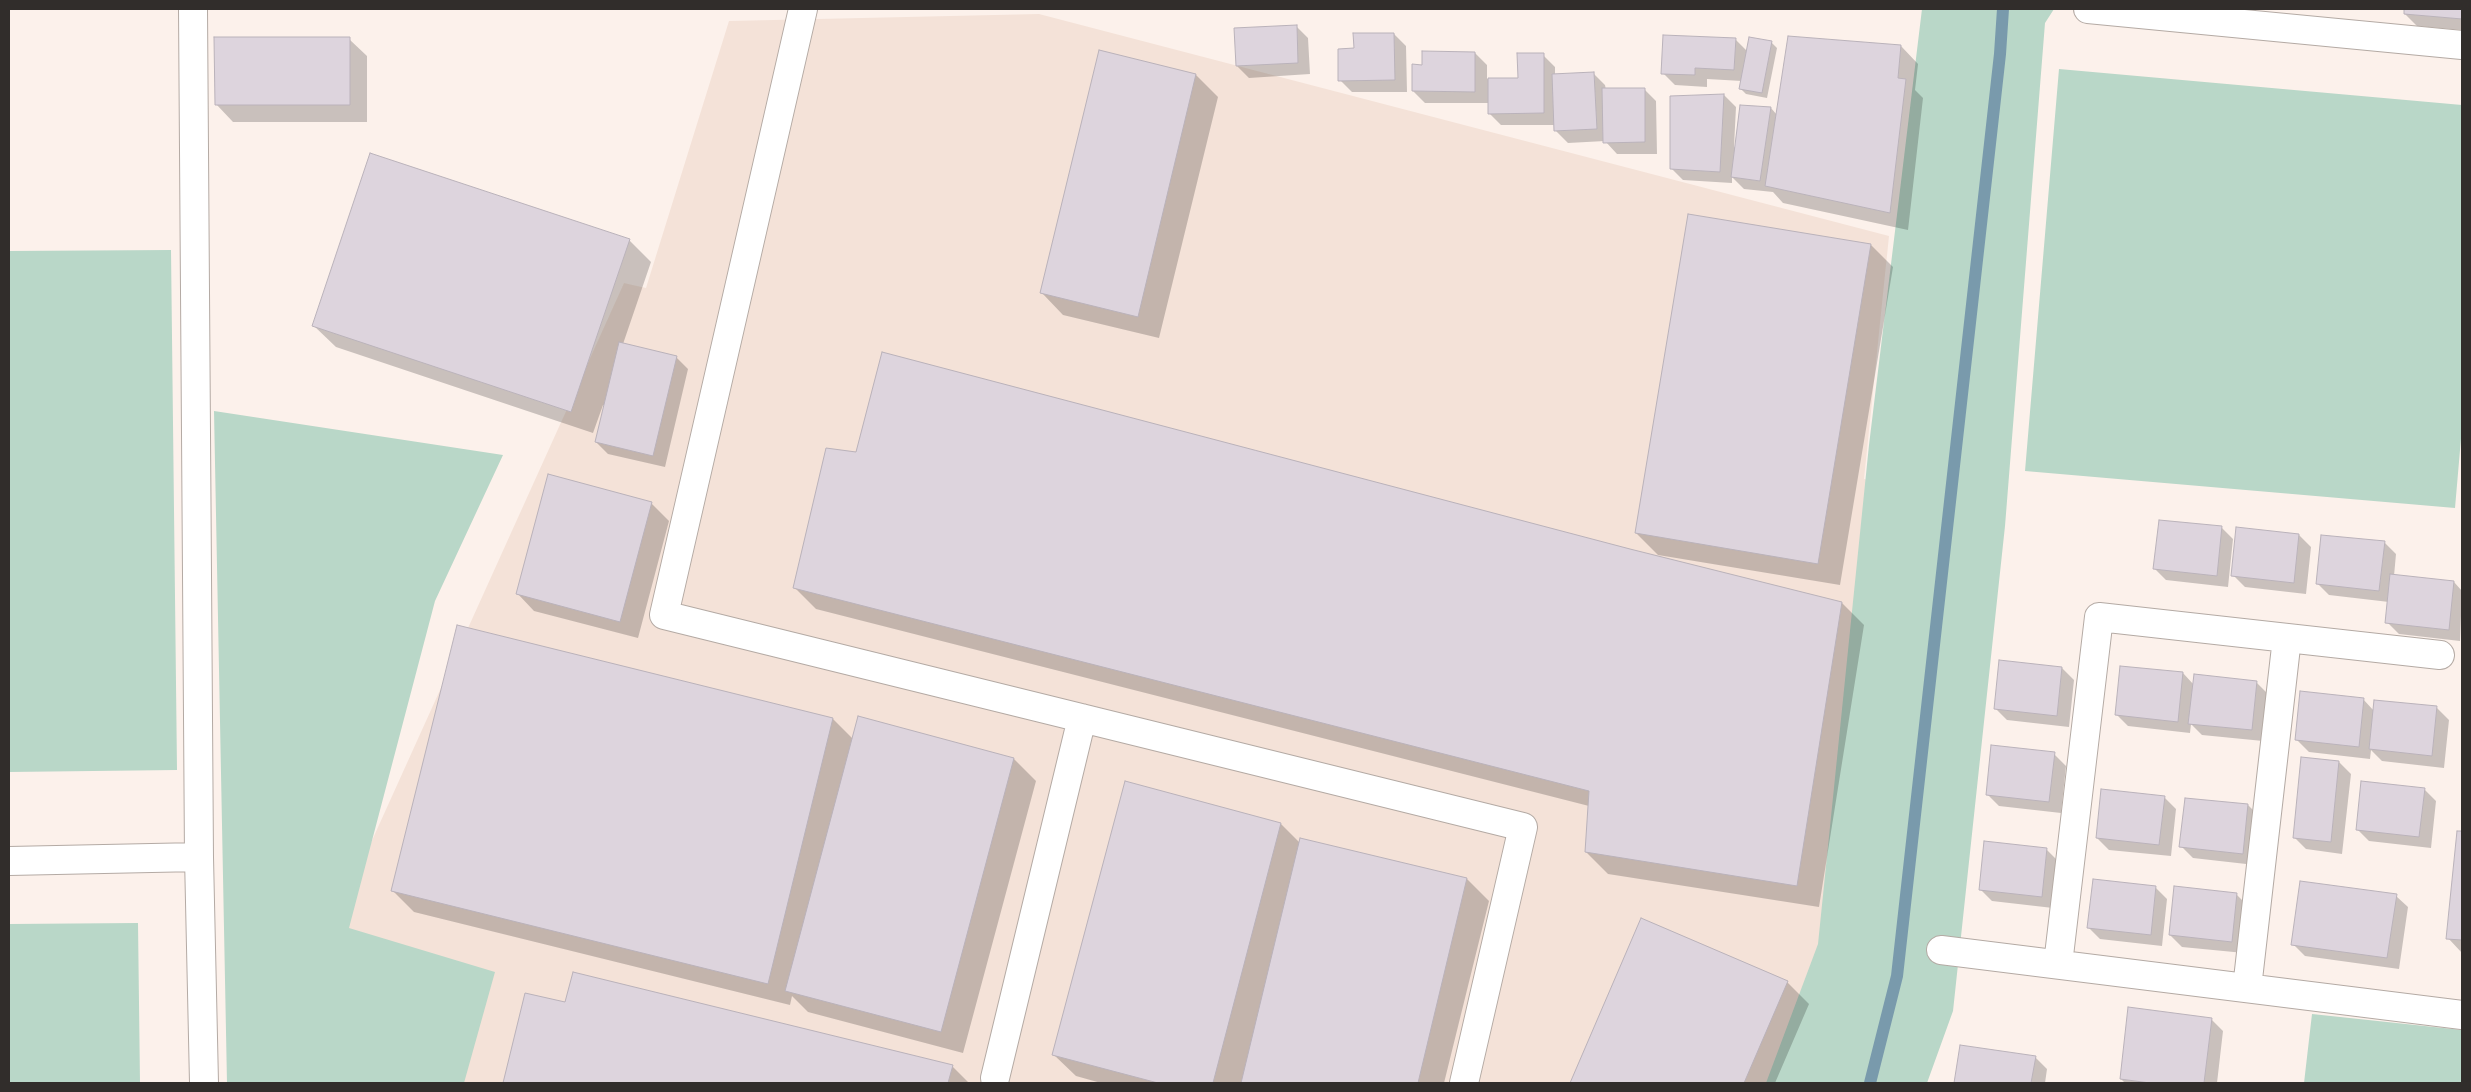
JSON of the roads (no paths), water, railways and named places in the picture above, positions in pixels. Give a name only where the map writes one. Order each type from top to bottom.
[{"type":"street","points":[[193,9],[198,857],[204,1083]]},
{"type":"street","points":[[803,9],[664,614],[1523,827],[1464,1083]]},
{"type":"street","points":[[2088,9],[2462,45]]},
{"type":"street","points":[[2058,964],[2100,617],[2440,655]]},
{"type":"street","points":[[2247,988],[2287,638]]},
{"type":"street","points":[[996,1078],[1082,718]]},
{"type":"street","points":[[9,861],[198,857]]},
{"type":"street","points":[[1941,950],[2462,1015]]},
{"type":"waterway","points":[[1870,1083],[1897,976],[2000,54],[2003,9]]}]
